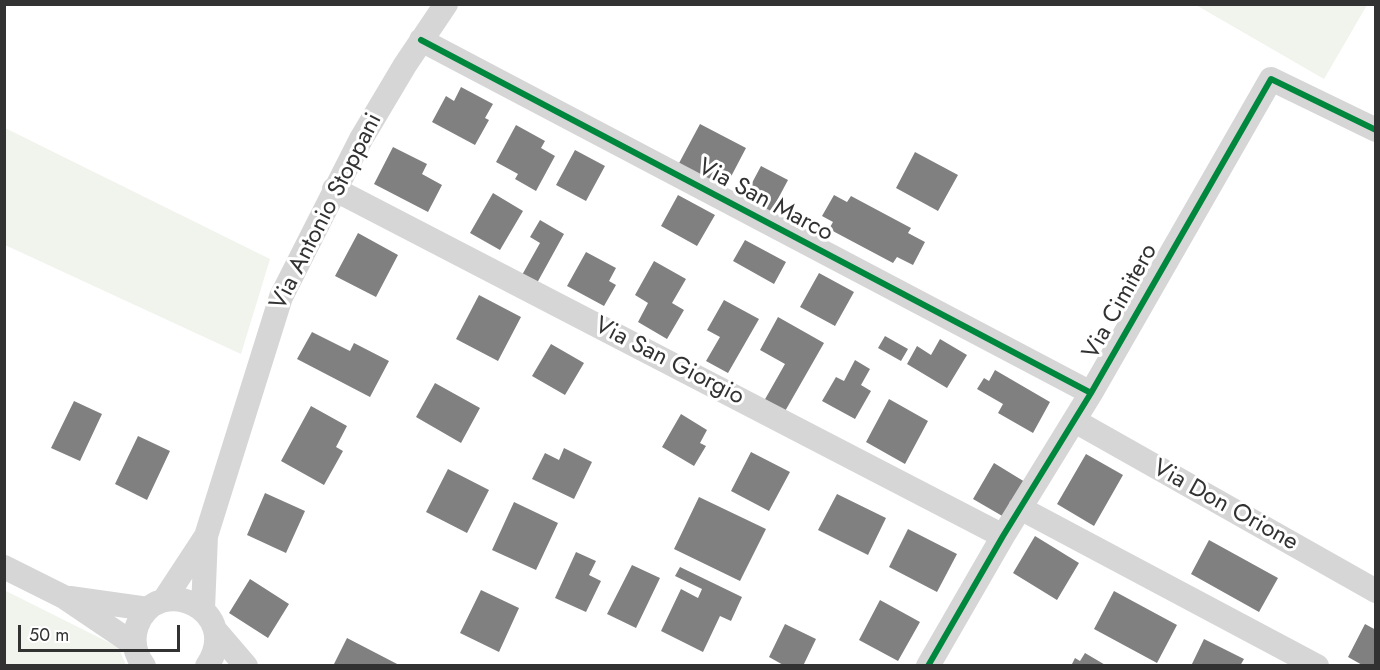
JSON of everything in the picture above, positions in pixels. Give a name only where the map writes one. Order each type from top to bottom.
[{"type":"street","name":"Via Antonio Stoppani","points":[[203,609],[207,536],[277,307],[334,189],[374,116],[446,4]]},
{"type":"street","name":"Via San Marco","points":[[421,40],[1091,393]]},
{"type":"street","name":"Via Cimitero","points":[[928,666],[1003,536],[1075,421],[1270,79],[1376,130]]},
{"type":"street","name":"Via San Giorgio","points":[[334,189],[1003,536]]},
{"type":"street","name":"Via Don Orione","points":[[1075,421],[1376,591]]},
{"type":"street","points":[[1020,508],[1317,666]]},
{"type":"street","name":"Via Antonio Stoppani","points":[[139,655],[137,626],[156,605],[207,536]]},
{"type":"street","points":[[4,567],[64,597],[139,655]]},
{"type":"street","points":[[64,597],[156,605],[178,599],[191,602],[203,609],[211,619],[216,631],[246,666]]},
{"type":"street","points":[[207,666],[214,654],[216,631]]},
{"type":"shaded area","points":[[1196,5],[1367,5],[1324,79]]},
{"type":"shaded area","points":[[5,128],[270,259],[241,354],[5,245]]},
{"type":"shaded area","points":[[4,590],[118,647],[126,665],[5,665]]},
{"type":"building","points":[[461,87],[493,104],[485,118],[489,120],[475,145],[432,122],[446,96],[454,101]]},
{"type":"building","points":[[700,124],[746,148],[724,190],[678,165]]},
{"type":"building","points":[[516,125],[545,141],[541,148],[555,156],[536,191],[515,179],[518,174],[496,162]]},
{"type":"building","points":[[393,147],[427,164],[422,174],[442,185],[428,212],[374,184]]},
{"type":"building","points":[[575,150],[605,166],[586,201],[556,185]]},
{"type":"building","points":[[915,152],[958,175],[938,211],[896,188]]},
{"type":"building","points":[[761,166],[788,180],[771,212],[744,198]]},
{"type":"building","points":[[493,193],[523,211],[500,250],[470,233]]},
{"type":"building","points":[[678,195],[715,215],[697,246],[661,226]]},
{"type":"building","points":[[834,195],[847,202],[851,196],[911,228],[908,233],[925,242],[913,265],[897,257],[893,263],[829,229],[833,222],[822,216]]},
{"type":"building","points":[[540,220],[564,234],[537,283],[522,275],[540,243],[530,237]]},
{"type":"building","points":[[358,233],[398,255],[376,297],[335,276]]},
{"type":"building","points":[[745,240],[786,262],[774,284],[733,261]]},
{"type":"building","points":[[586,252],[616,268],[609,281],[616,285],[604,306],[567,286]]},
{"type":"building","points":[[654,261],[686,279],[672,303],[684,310],[667,339],[638,322],[648,303],[635,295]]},
{"type":"building","points":[[819,273],[854,292],[835,326],[800,307]]},
{"type":"building","points":[[479,295],[521,317],[498,361],[456,339]]},
{"type":"building","points":[[724,300],[759,319],[728,373],[706,361],[720,337],[707,330]]},
{"type":"building","points":[[778,317],[824,343],[784,413],[764,401],[785,364],[760,350]]},
{"type":"building","points":[[312,332],[350,351],[354,343],[389,361],[370,397],[297,359]]},
{"type":"building","points":[[885,336],[908,349],[901,361],[878,348]]},
{"type":"building","points":[[940,339],[967,355],[947,388],[907,364],[917,346],[931,355]]},
{"type":"building","points":[[551,344],[584,363],[565,395],[532,376]]},
{"type":"building","points":[[855,360],[870,369],[861,385],[871,391],[855,419],[822,401],[836,377],[844,381]]},
{"type":"building","points":[[995,370],[1050,402],[1033,433],[998,413],[1003,404],[977,389],[984,378],[989,381]]},
{"type":"building","points":[[435,383],[480,408],[461,443],[416,417]]},
{"type":"building","points":[[889,399],[928,421],[905,464],[866,442]]},
{"type":"building","points":[[74,401],[102,414],[80,461],[51,448]]},
{"type":"building","points":[[311,406],[347,426],[336,447],[343,451],[324,485],[281,461]]},
{"type":"building","points":[[681,414],[707,430],[700,443],[706,446],[694,466],[662,447]]},
{"type":"building","points":[[138,436],[170,451],[147,500],[115,484]]},
{"type":"building","points":[[564,448],[592,462],[574,499],[532,479],[545,453],[559,460]]},
{"type":"building","points":[[751,452],[790,472],[769,511],[731,491]]},
{"type":"building","points":[[1086,454],[1123,475],[1094,526],[1057,504]]},
{"type":"building","points":[[994,463],[1025,482],[1004,517],[973,499]]},
{"type":"building","points":[[448,469],[489,490],[467,533],[426,512]]},
{"type":"building","points":[[265,493],[305,511],[286,553],[247,535]]},
{"type":"building","points":[[837,494],[886,518],[868,555],[818,530]]},
{"type":"building","points":[[699,497],[766,529],[740,581],[674,549]]},
{"type":"building","points":[[514,502],[558,523],[536,570],[492,550]]},
{"type":"building","points":[[908,529],[957,554],[937,592],[889,567]]},
{"type":"building","points":[[1035,536],[1079,563],[1057,600],[1013,573]]},
{"type":"building","points":[[1209,540],[1278,578],[1259,612],[1191,574]]},
{"type":"building","points":[[576,552],[596,561],[589,575],[601,581],[586,612],[555,598]]},
{"type":"building","points":[[632,565],[660,578],[636,628],[607,614]]},
{"type":"building","points":[[680,567],[742,597],[731,621],[720,616],[703,652],[661,631],[681,589],[698,598],[702,589],[675,576]]},
{"type":"building","points":[[250,579],[289,604],[268,638],[229,613]]},
{"type":"building","points":[[481,590],[519,608],[499,652],[460,633]]},
{"type":"building","points":[[1114,591],[1177,625],[1157,663],[1094,629]]},
{"type":"building","points":[[880,600],[920,622],[898,661],[859,640]]},
{"type":"building","points":[[785,624],[816,639],[803,666],[785,666],[769,657]]},
{"type":"building","points":[[1365,624],[1376,630],[1376,666],[1364,666],[1348,657]]},
{"type":"building","points":[[347,638],[401,666],[333,666]]},
{"type":"building","points":[[1204,639],[1244,659],[1240,666],[1191,666]]},
{"type":"building","points":[[1085,653],[1107,666],[1071,666],[1075,658],[1080,661]]},
{"type":"cycle path","points":[[421,40],[1091,393]]},
{"type":"cycle path","points":[[928,666],[1003,536],[1091,393],[1271,79],[1376,130]]}]
